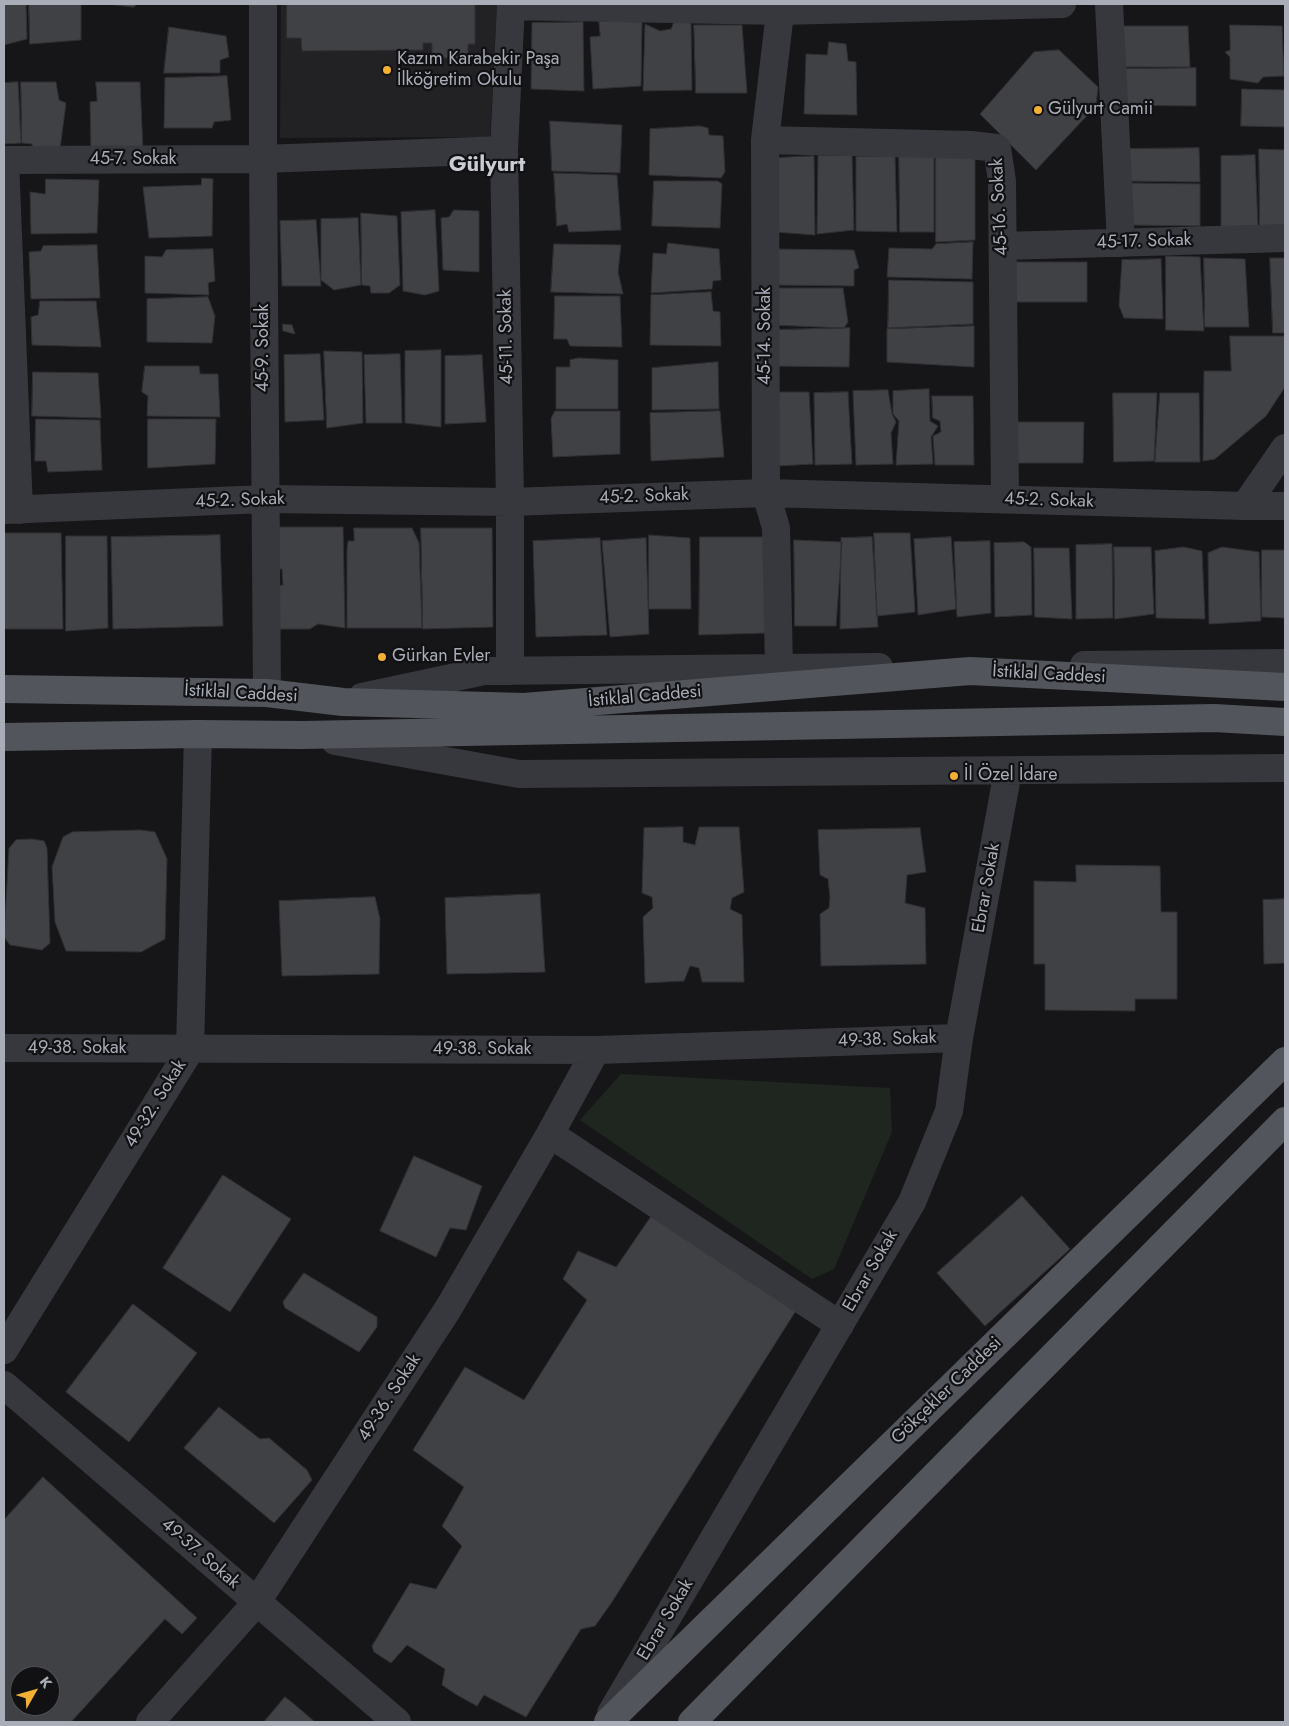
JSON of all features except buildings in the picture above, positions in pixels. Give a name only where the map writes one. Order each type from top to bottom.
[{"type":"main road","name":"İstiklal Caddesi","points":[[4,689],[267,693],[343,702],[524,706],[970,671],[1285,687]]},
{"type":"main road","name":"İstiklal Caddesi","points":[[4,737],[198,734],[302,735],[1204,718],[1285,722]]},
{"type":"main road","name":"Gökçekler Caddesi","points":[[607,1722],[1285,1061]]},
{"type":"main road","points":[[692,1722],[1285,1121]]},
{"type":"street","name":"45-9. Sokak","points":[[264,4],[263,159],[267,693]]},
{"type":"street","points":[[511,5],[781,8],[1062,4]]},
{"type":"street","points":[[1109,4],[1121,243]]},
{"type":"street","name":"45-11. Sokak","points":[[510,671],[510,502],[504,150],[511,5]]},
{"type":"street","name":"45-14. Sokak","points":[[779,668],[776,528],[766,493],[765,140],[781,8]]},
{"type":"street","name":"45-16. Sokak","points":[[765,140],[971,145],[997,148],[1002,181],[1005,499]]},
{"type":"street","name":"45-7. Sokak","points":[[5,160],[263,159],[504,150]]},
{"type":"street","points":[[5,160],[11,510]]},
{"type":"street","name":"45-17. Sokak","points":[[1003,246],[1285,238]]},
{"type":"street","points":[[1245,506],[1285,448]]},
{"type":"street","name":"45-2. Sokak","points":[[11,510],[265,499],[510,502],[766,493],[1285,506]]},
{"type":"street","points":[[343,702],[484,671],[1285,663]]},
{"type":"street","name":"49-32. Sokak","points":[[4,1350],[190,1050],[198,734]]},
{"type":"street","points":[[302,735],[519,774],[1285,768]]},
{"type":"street","name":"Ebrar Sokak","points":[[607,1722],[912,1202],[949,1110],[960,1038],[1008,771]]},
{"type":"street","name":"49-38. Sokak","points":[[4,1048],[596,1050],[960,1038]]},
{"type":"street","name":"49-36. Sokak","points":[[150,1722],[256,1603],[448,1309],[550,1134],[596,1050]]},
{"type":"street","points":[[550,1134],[840,1325]]},
{"type":"street","name":"49-37. Sokak","points":[[4,1385],[397,1722]]},
{"type":"shaded area","name":"Kazım Karabekir Paşa İlköğretim Okulu","points":[[281,4],[497,4],[490,137],[280,138]]},
{"type":"shaded area","points":[[621,1074],[890,1088],[892,1132],[834,1269],[812,1279],[580,1120]]},
{"type":"place","name":"Kazım Karabekir Paşa İlköğretim Okulu","points":[[387,70]]},
{"type":"place","name":"Gülyurt Camii","points":[[1038,110]]},
{"type":"place","name":"Gürkan Evler","points":[[382,657]]},
{"type":"place","name":"İl Özel İdare","points":[[954,776]]},
{"type":"district","name":"Gülyurt","points":[[487,166]]}]
